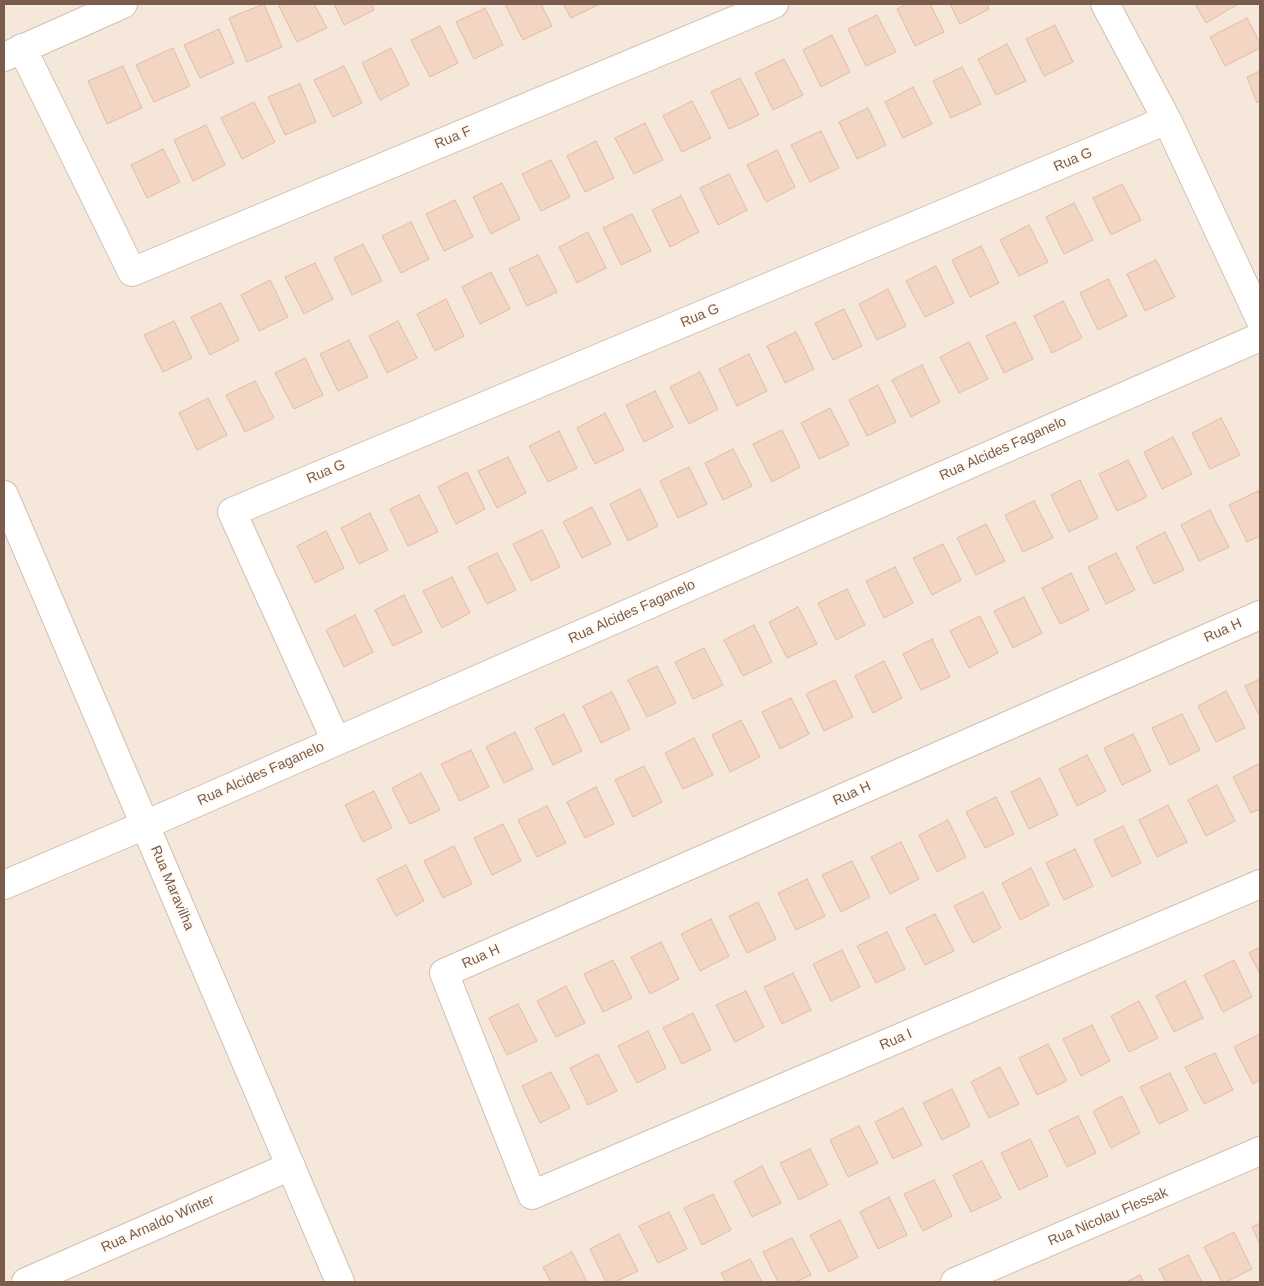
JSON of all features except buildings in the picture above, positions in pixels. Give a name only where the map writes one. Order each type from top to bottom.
[{"type":"street","points":[[13,52],[123,4]]},
{"type":"street","name":"Rua F","points":[[13,52],[132,272],[774,4]]},
{"type":"street","points":[[1105,4],[1167,120],[1260,319]]},
{"type":"street","name":"Rua G","points":[[336,741],[232,512],[1167,120]]},
{"type":"street","name":"Rua Alcides Faganelo","points":[[4,885],[1260,337]]},
{"type":"street","name":"Rua Maravilha","points":[[4,495],[340,1282]]},
{"type":"street","name":"Rua H","points":[[532,1195],[444,973],[1260,615]]},
{"type":"street","name":"Rua I","points":[[532,1195],[1260,884]]},
{"type":"street","name":"Rua Nicolau Flessak","points":[[955,1282],[1260,1151]]},
{"type":"street","name":"Rua Arnaldo Winter","points":[[26,1282],[291,1166]]},
{"type":"shaded area","points":[[4,4],[1260,4],[1260,1282],[4,1282]]}]
